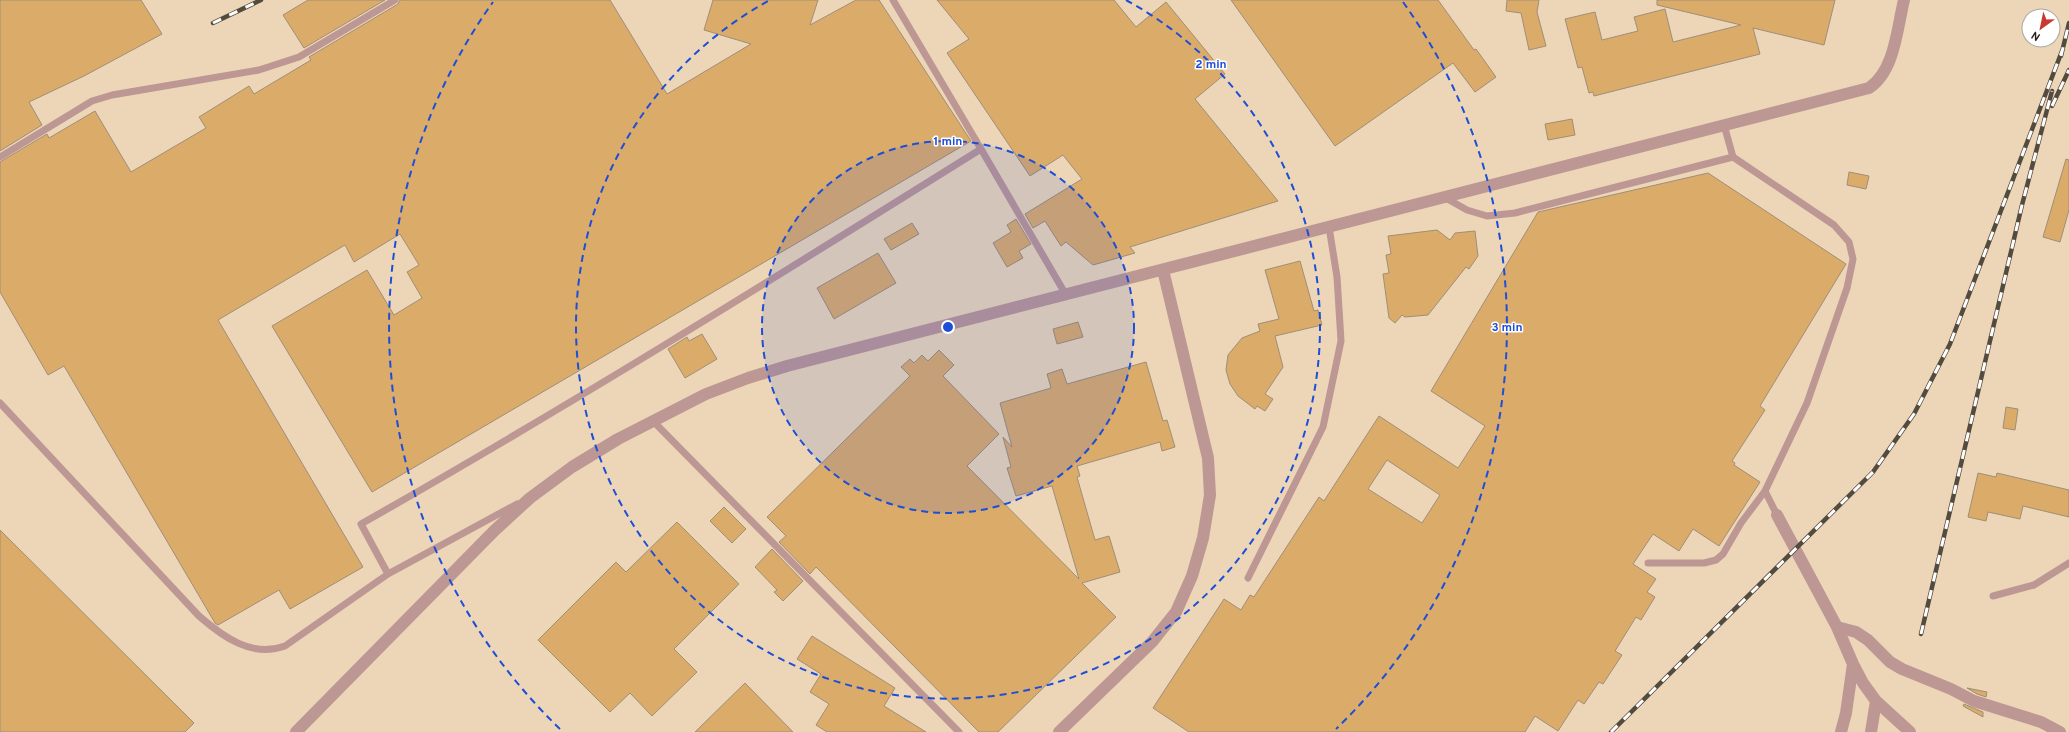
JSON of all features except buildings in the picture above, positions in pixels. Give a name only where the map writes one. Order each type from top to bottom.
[{"type":"street","points":[[296,732],[494,531],[530,498],[572,467],[618,439],[706,394],[748,378],[1869,88],[1878,82],[1888,66],[1904,0]]},
{"type":"street","points":[[1059,732],[1152,642],[1176,612],[1192,576],[1204,538],[1210,495],[1208,458],[1163,270]]},
{"type":"street","points":[[1777,515],[1837,627],[1852,664],[1876,701],[1910,732]]},
{"type":"street","points":[[1837,627],[1856,632],[1868,640],[1890,662],[1902,669],[1935,682],[1974,701],[2041,722],[2060,732]]},
{"type":"street","points":[[1841,732],[1846,713],[1852,664]]},
{"type":"street","points":[[1870,732],[1876,701]]},
{"type":"lane","points":[[0,157],[92,101],[112,94],[259,70],[299,57],[395,0]]},
{"type":"lane","points":[[893,0],[1066,295]]},
{"type":"lane","points":[[1648,563],[1704,563],[1716,560],[1722,554],[1741,523],[1765,491],[1806,403],[1847,288],[1853,259],[1849,242],[1834,225],[1733,157],[1724,125]]},
{"type":"lane","points":[[388,574],[361,524],[476,459],[770,281],[981,149]]},
{"type":"lane","points":[[1444,197],[1467,210],[1487,216],[1515,213],[1733,157]]},
{"type":"lane","points":[[1248,578],[1323,427],[1341,341],[1337,277],[1329,227]]},
{"type":"lane","points":[[0,403],[199,616],[213,628],[237,643],[262,650],[275,650],[285,646],[388,574],[530,498]]},
{"type":"lane","points":[[653,421],[960,732]]},
{"type":"lane","points":[[1765,491],[1777,515]]},
{"type":"lane","points":[[1993,596],[2034,585],[2069,563]]},
{"type":"shaded area","points":[[0,0],[2069,0],[2069,732],[0,732]]},
{"type":"railway","points":[[213,23],[261,0]]},
{"type":"railway","points":[[2061,56],[2069,23]]},
{"type":"railway","points":[[1611,732],[1873,472],[1914,414],[1950,344],[2062,51]]},
{"type":"railway","points":[[2052,106],[2069,70]]},
{"type":"railway","points":[[1921,634],[2022,205],[2052,91]]}]
